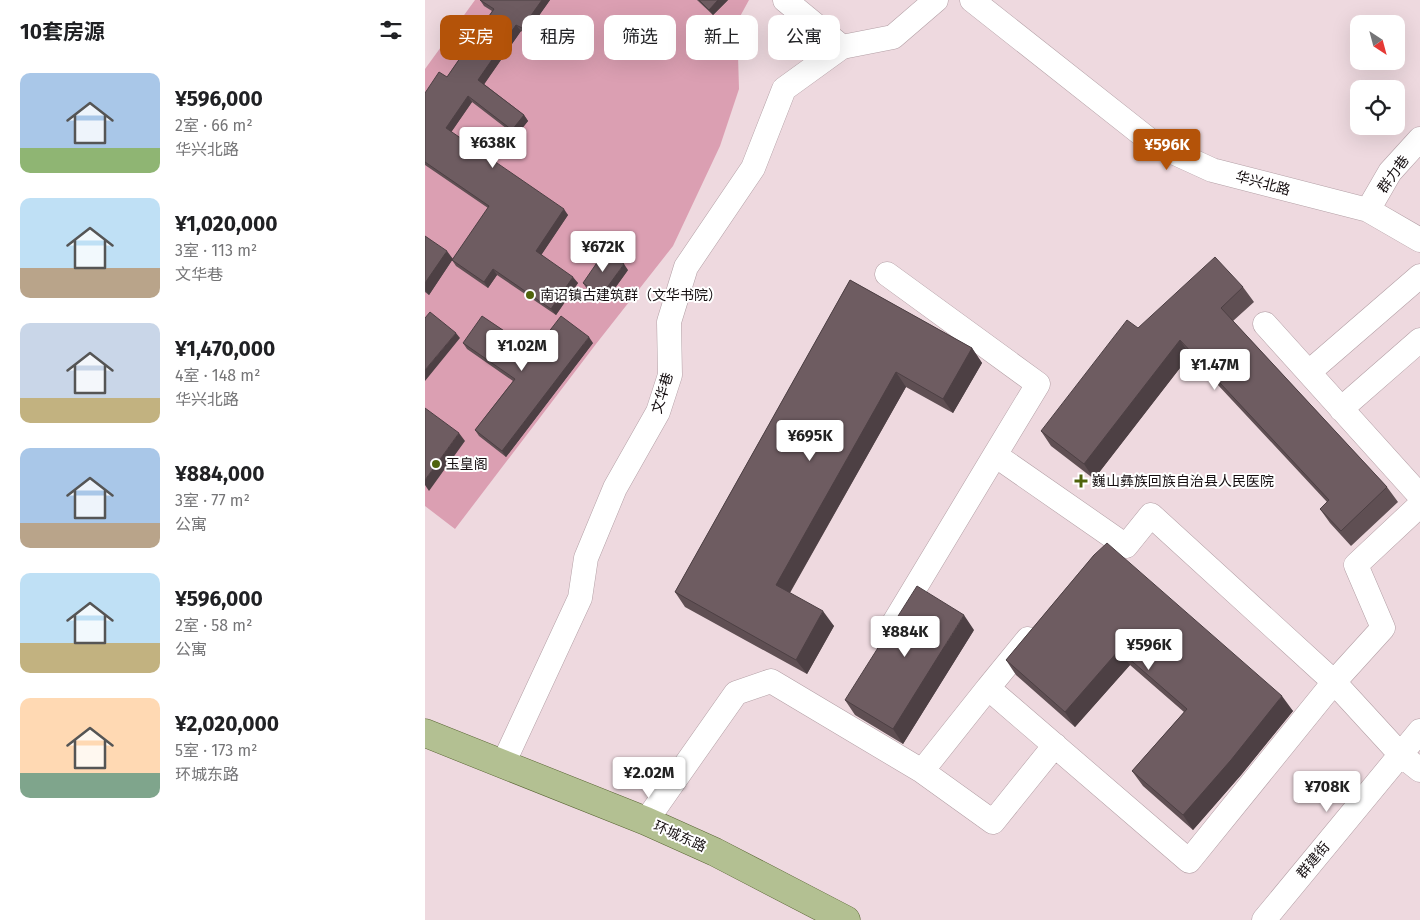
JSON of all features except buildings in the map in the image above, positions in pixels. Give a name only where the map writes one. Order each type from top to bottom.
[{"type":"main road","name":"环城东路","points":[[425,732],[646,821],[715,852],[846,920]]},
{"type":"street","points":[[785,0],[842,48],[893,37],[936,0]]},
{"type":"street","name":"华兴北路","points":[[972,0],[1153,143],[1212,170],[1368,210],[1420,240]]},
{"type":"street","name":"文华巷","points":[[503,764],[581,598],[587,558],[615,488],[658,412],[670,375],[669,322],[686,267],[753,168],[784,89],[842,48]]},
{"type":"street","name":"群力巷","points":[[1368,210],[1390,172],[1420,139]]},
{"type":"street","points":[[882,643],[1038,384],[887,274]]},
{"type":"street","points":[[1309,372],[1420,276]]},
{"type":"street","points":[[1265,324],[1420,496]]},
{"type":"street","points":[[1341,409],[1420,340]]},
{"type":"street","points":[[995,455],[1126,546]]},
{"type":"street","points":[[988,688],[1189,861],[1334,682],[1383,628],[1356,565],[1420,505]]},
{"type":"street","points":[[1126,546],[1151,515],[1334,682],[1401,755],[1420,770]]},
{"type":"street","points":[[1100,554],[1113,543],[1126,546]]},
{"type":"street","points":[[922,771],[1044,620]]},
{"type":"street","points":[[646,821],[736,693],[771,681],[841,712],[993,822],[1055,745]]},
{"type":"street","name":"群建街","points":[[1264,920],[1420,731]]},
{"type":"shaded area","name":"南诏镇古建筑群（文华书院）","points":[[475,0],[749,0],[741,15],[686,15],[686,60],[738,60],[739,89],[720,146],[673,246],[455,529],[425,506],[425,69],[440,48],[440,60],[512,60],[512,15],[464,15]]},
{"type":"place","name":"南诏镇古建筑群（文华书院）","points":[[530,295]]},
{"type":"place","name":"玉皇阁","points":[[436,464]]},
{"type":"place","name":"巍山彝族回族自治县人民医院","points":[[1081,481]]}]
